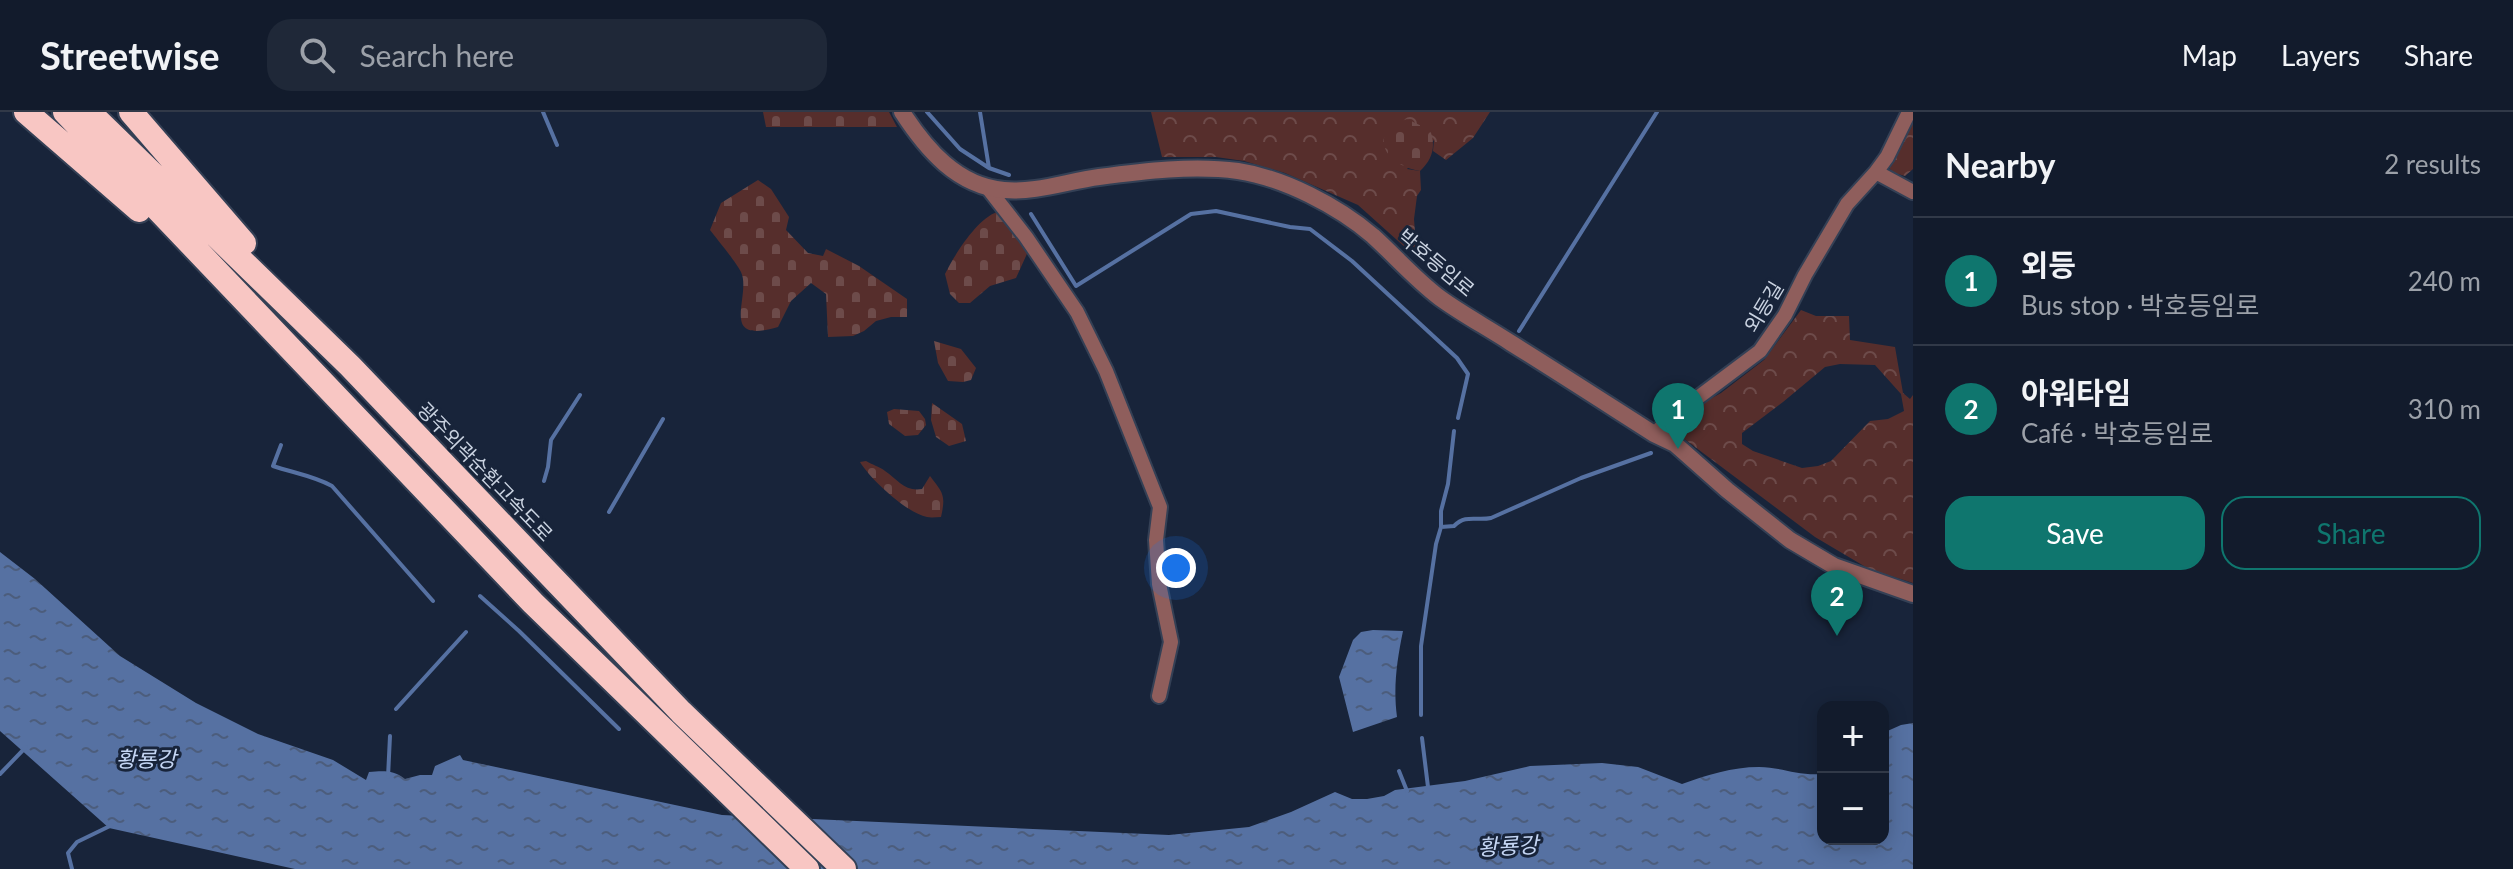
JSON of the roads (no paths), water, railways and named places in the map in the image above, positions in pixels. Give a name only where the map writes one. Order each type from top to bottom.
[{"type":"highway","points":[[26,112],[254,310]]},
{"type":"highway","points":[[65,112],[533,603],[807,869]]},
{"type":"highway","name":"광주외곽순환고속도로","points":[[89,112],[350,366],[681,712],[844,869]]},
{"type":"highway","points":[[131,112],[350,366]]},
{"type":"street","name":"박호등임로","points":[[902,112],[937,157],[958,175],[1006,191],[1098,177],[1201,169],[1239,172],[1286,186],[1346,215],[1439,297],[1654,434],[1675,444],[1790,540],[1834,566],[1913,594]]},
{"type":"street","name":"외등길","points":[[1654,434],[1760,351],[1785,315],[1847,204],[1887,157],[1909,112]]},
{"type":"street","points":[[1876,172],[1913,192]]},
{"type":"street","points":[[987,187],[1026,237],[1077,312],[1106,371],[1160,507],[1156,540],[1159,584],[1171,642],[1159,696]]},
{"type":"water","name":"황룡강","points":[[0,552],[35,579],[120,656],[196,703],[258,734],[333,760],[366,780],[369,772],[388,772],[405,779],[432,775],[435,766],[460,755],[463,760],[722,815],[1169,835],[1249,827],[1335,792],[1352,799],[1367,799],[1395,790],[1465,781],[1530,766],[1602,763],[1638,767],[1682,784],[1720,772],[1759,767],[1817,774],[1817,845],[1889,845],[1889,730],[1913,723],[1913,869],[295,869],[109,828],[0,731]]},
{"type":"water","points":[[1403,631],[1396,674],[1397,717],[1353,732],[1339,677],[1353,640],[1361,632]]},
{"type":"waterway","points":[[543,112],[557,145]]},
{"type":"waterway","points":[[927,112],[960,149],[989,168]]},
{"type":"waterway","points":[[980,112],[989,168],[1009,175]]},
{"type":"waterway","points":[[1519,331],[1657,112]]},
{"type":"waterway","points":[[1031,214],[1076,286],[1191,214],[1216,211],[1310,229],[1352,261],[1457,358],[1468,374],[1458,418]]},
{"type":"waterway","points":[[544,481],[551,440],[580,395]]},
{"type":"waterway","points":[[609,512],[663,419]]},
{"type":"waterway","points":[[1421,715],[1421,646],[1454,431]]},
{"type":"waterway","points":[[281,445],[273,466],[332,486],[433,601]]},
{"type":"waterway","points":[[1441,527],[1454,526],[1467,519],[1491,518],[1581,478],[1651,453]]},
{"type":"waterway","points":[[480,596],[619,729]]},
{"type":"waterway","points":[[396,709],[466,632]]},
{"type":"waterway","points":[[388,777],[390,736]]},
{"type":"waterway","points":[[1422,738],[1428,787]]},
{"type":"waterway","points":[[0,774],[26,747]]},
{"type":"waterway","points":[[1399,771],[1407,791]]},
{"type":"waterway","points":[[72,869],[68,853],[77,842],[112,825]]},
{"type":"place","name":"외등","points":[[1678,449]]},
{"type":"place","name":"아워타임","points":[[1837,636]]}]
